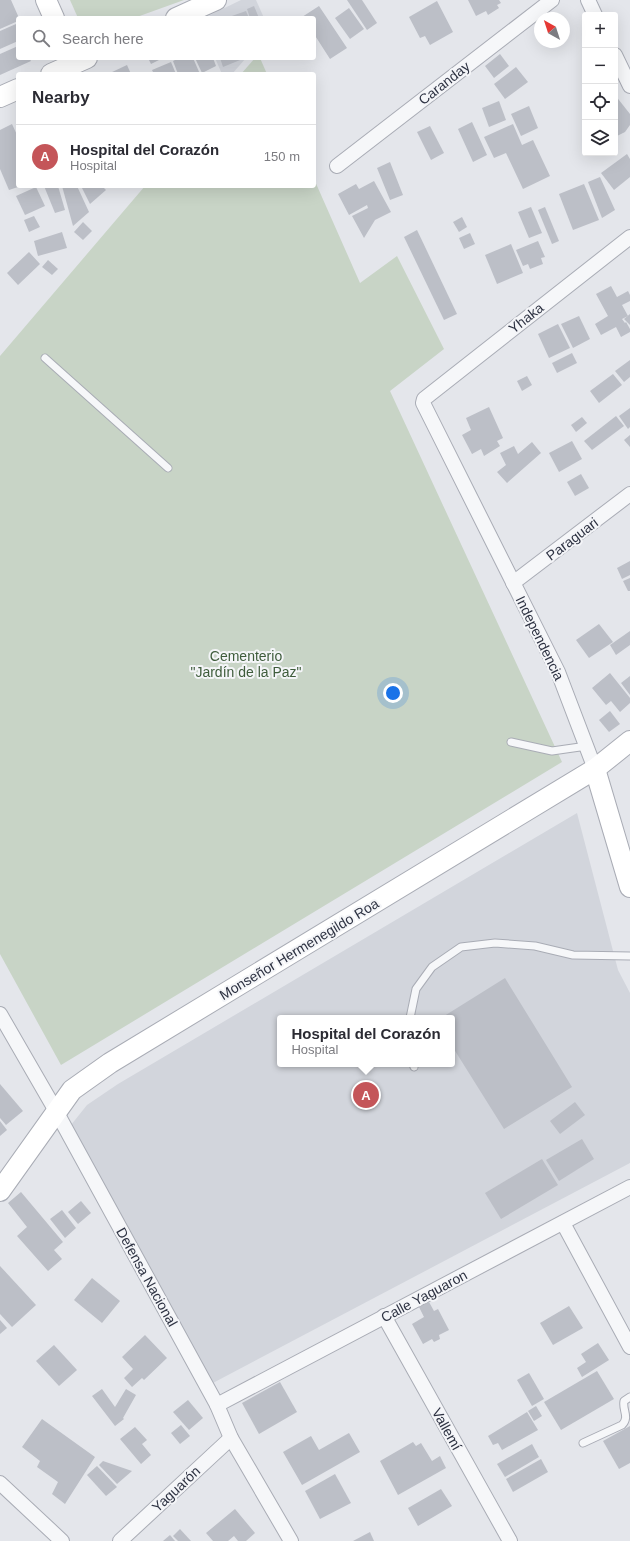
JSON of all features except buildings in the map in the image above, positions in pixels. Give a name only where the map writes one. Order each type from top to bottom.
[{"type":"street","points":[[46,0],[53,16]]},
{"type":"street","points":[[180,16],[216,0]]},
{"type":"street","name":"Caranday","points":[[337,166],[552,0]]},
{"type":"street","points":[[588,0],[594,12]]},
{"type":"street","points":[[618,61],[630,86]]},
{"type":"street","points":[[56,72],[78,63]]},
{"type":"street","points":[[0,97],[16,90]]},
{"type":"street","name":"Yhaka","points":[[423,401],[630,237]]},
{"type":"street","name":"Independencia","points":[[423,401],[558,672],[595,769],[630,887]]},
{"type":"street","name":"Paraguari","points":[[513,582],[630,494]]},
{"type":"street","name":"Monseñor Hermenegildo Roa","points":[[0,1191],[72,1090],[110,1063],[595,769],[630,741]]},
{"type":"street","name":"Defensa Nacional","points":[[0,1014],[56,1111],[217,1405],[231,1438],[291,1541]]},
{"type":"street","name":"Calle Yaguaron","points":[[217,1405],[630,1187]]},
{"type":"street","points":[[563,1223],[630,1347]]},
{"type":"street","name":"Vallemí","points":[[384,1316],[510,1541]]},
{"type":"street","name":"Yaguarón","points":[[120,1541],[231,1438]]},
{"type":"street","points":[[0,1483],[62,1541]]},
{"type":"lane","points":[[45,358],[168,468]]},
{"type":"lane","points":[[511,742],[552,751],[587,746]]},
{"type":"lane","points":[[411,1015],[416,989],[432,967],[461,947],[495,943],[535,946],[573,956],[630,956]]},
{"type":"lane","points":[[584,1443],[626,1422],[628,1418],[623,1404],[624,1401],[630,1397]]},
{"type":"shaded area","points":[[241,0],[256,0],[263,16],[208,16]]},
{"type":"shaded area","points":[[216,60],[244,60],[234,72],[221,72]]},
{"type":"shaded area","points":[[577,813],[618,970],[630,993],[630,1163],[211,1384],[71,1125],[87,1105],[118,1084]]},
{"type":"green space","points":[[70,0],[184,0],[140,16],[77,16]]},
{"type":"green space","points":[[253,60],[261,60],[266,72],[243,72]]},
{"type":"green space","name":"Cementerio \"Jardín de la Paz\"","points":[[316,184],[360,283],[397,256],[444,349],[390,391],[562,762],[61,1065],[0,954],[0,356],[143,188],[316,188]]},
{"type":"place","name":"Hospital del Corazón","points":[[366,1095]]}]
